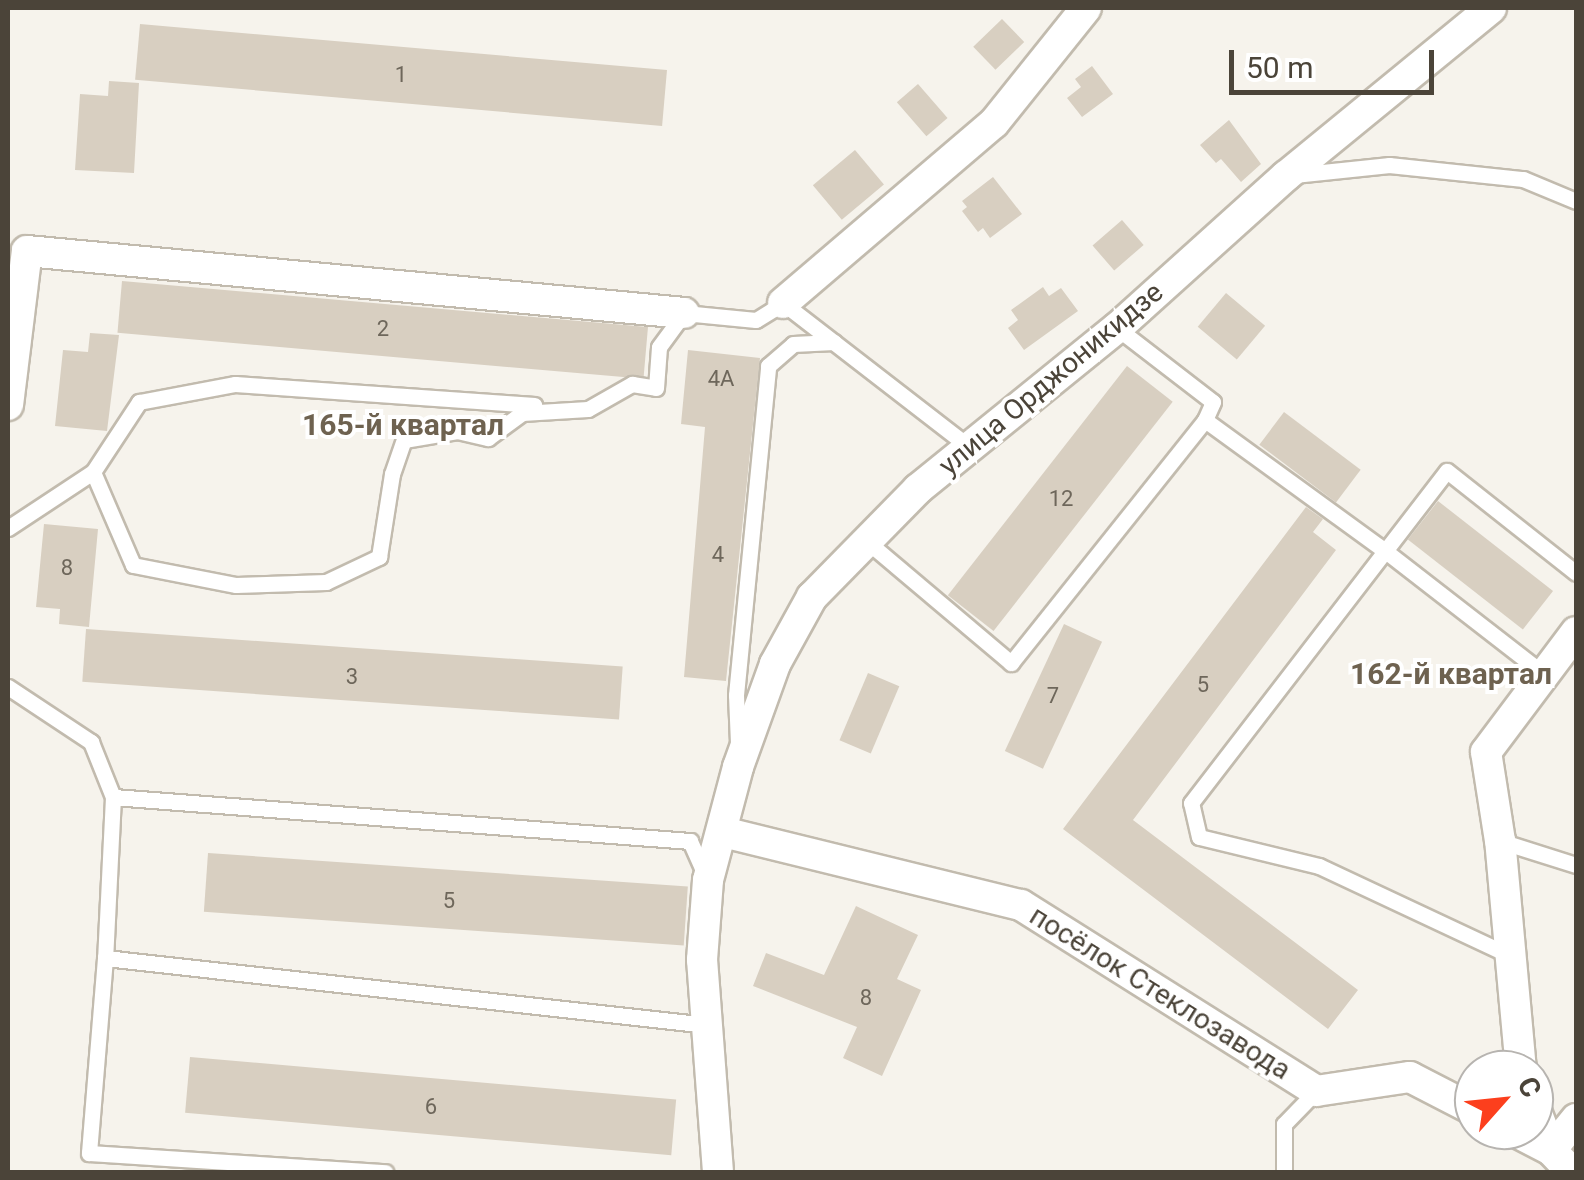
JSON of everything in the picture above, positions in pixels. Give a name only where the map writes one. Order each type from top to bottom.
[{"type":"street","points":[[783,303],[994,123],[1086,8]]},
{"type":"street","name":"улица Орджоникидзе","points":[[718,1172],[702,960],[708,880],[738,767],[774,664],[812,597],[918,489],[1117,328],[1286,176],[1491,8]]},
{"type":"street","points":[[8,405],[28,251],[684,313]]},
{"type":"street","points":[[1519,1050],[1500,841],[1486,752],[1576,632]]},
{"type":"street","name":"посёлок Стеклозавода","points":[[723,832],[1021,905],[1316,1091],[1410,1077],[1454,1100]]},
{"type":"street","points":[[1554,1146],[1576,1119]]},
{"type":"street","points":[[1551,1150],[1572,1172]]},
{"type":"lane","points":[[1286,176],[1389,165],[1523,179],[1576,201]]},
{"type":"lane","points":[[93,472],[134,565],[236,585],[326,582],[379,557],[392,474],[404,440],[457,431],[488,438],[522,412],[588,409],[632,384],[656,388],[659,347],[684,313],[756,320],[783,303],[968,447]]},
{"type":"lane","points":[[869,543],[1011,663],[1206,420],[1213,402],[1117,328]]},
{"type":"lane","points":[[738,767],[736,694],[768,366],[793,344],[834,342]]},
{"type":"lane","points":[[8,528],[93,472],[138,402],[236,384],[588,409]]},
{"type":"lane","points":[[1206,420],[1384,550],[1544,674]]},
{"type":"lane","points":[[1511,956],[1319,866],[1199,836],[1191,804],[1448,471],[1576,573]]},
{"type":"lane","points":[[8,687],[91,742],[112,797],[106,958],[89,1153],[385,1172]]},
{"type":"lane","points":[[112,797],[690,841],[708,880]]},
{"type":"lane","points":[[1500,841],[1576,865]]},
{"type":"lane","points":[[106,958],[707,1025]]},
{"type":"lane","points":[[1284,1172],[1284,1124],[1316,1091]]},
{"type":"building","points":[[1002,19],[1024,42],[995,70],[973,47]]},
{"type":"building","points":[[140,24],[667,70],[662,126],[135,80]]},
{"type":"building","points":[[1092,66],[1113,94],[1082,117],[1067,98],[1081,87],[1075,79]]},
{"type":"building","points":[[109,81],[139,83],[134,173],[75,170],[80,94],[108,96]]},
{"type":"building","points":[[918,84],[948,118],[926,136],[897,102]]},
{"type":"building","points":[[1229,120],[1261,164],[1241,182],[1221,159],[1216,163],[1200,145]]},
{"type":"building","points":[[855,150],[884,184],[842,220],[813,185]]},
{"type":"building","points":[[993,177],[1022,214],[990,238],[983,228],[978,232],[962,211],[967,207],[962,201]]},
{"type":"building","points":[[1122,220],[1144,245],[1114,270],[1093,246]]},
{"type":"building","points":[[122,281],[648,327],[643,379],[117,333]]},
{"type":"building","points":[[1043,287],[1049,296],[1061,288],[1078,311],[1024,350],[1008,328],[1018,320],[1011,310]]},
{"type":"building","points":[[1226,293],[1265,326],[1237,359],[1198,327]]},
{"type":"building","points":[[90,333],[119,335],[107,431],[55,426],[63,350],[88,352]]},
{"type":"building","points":[[688,350],[760,358],[726,681],[684,677],[705,427],[681,424]]},
{"type":"building","points":[[1127,366],[1173,402],[994,631],[948,595]]},
{"type":"building","points":[[1284,412],[1361,470],[1336,503],[1259,445]]},
{"type":"building","points":[[1438,501],[1553,591],[1523,629],[1408,540]]},
{"type":"building","points":[[1306,507],[1323,519],[1313,532],[1336,550],[1133,820],[1358,990],[1328,1029],[1063,829]]},
{"type":"building","points":[[44,524],[98,529],[89,627],[59,624],[60,609],[36,607]]},
{"type":"building","points":[[1064,624],[1102,642],[1043,769],[1005,751]]},
{"type":"building","points":[[86,629],[623,667],[619,719],[82,682]]},
{"type":"building","points":[[868,673],[899,686],[871,753],[839,740]]},
{"type":"building","points":[[208,853],[688,887],[684,945],[204,912]]},
{"type":"building","points":[[856,906],[918,935],[897,979],[921,990],[882,1076],[843,1058],[857,1027],[753,986],[766,953],[824,975]]},
{"type":"building","points":[[190,1057],[676,1100],[671,1155],[185,1113]]},
{"type":"district","name":"165-й квартал","points":[[403,425]]},
{"type":"district","name":"162-й квартал","points":[[1451,674]]}]
